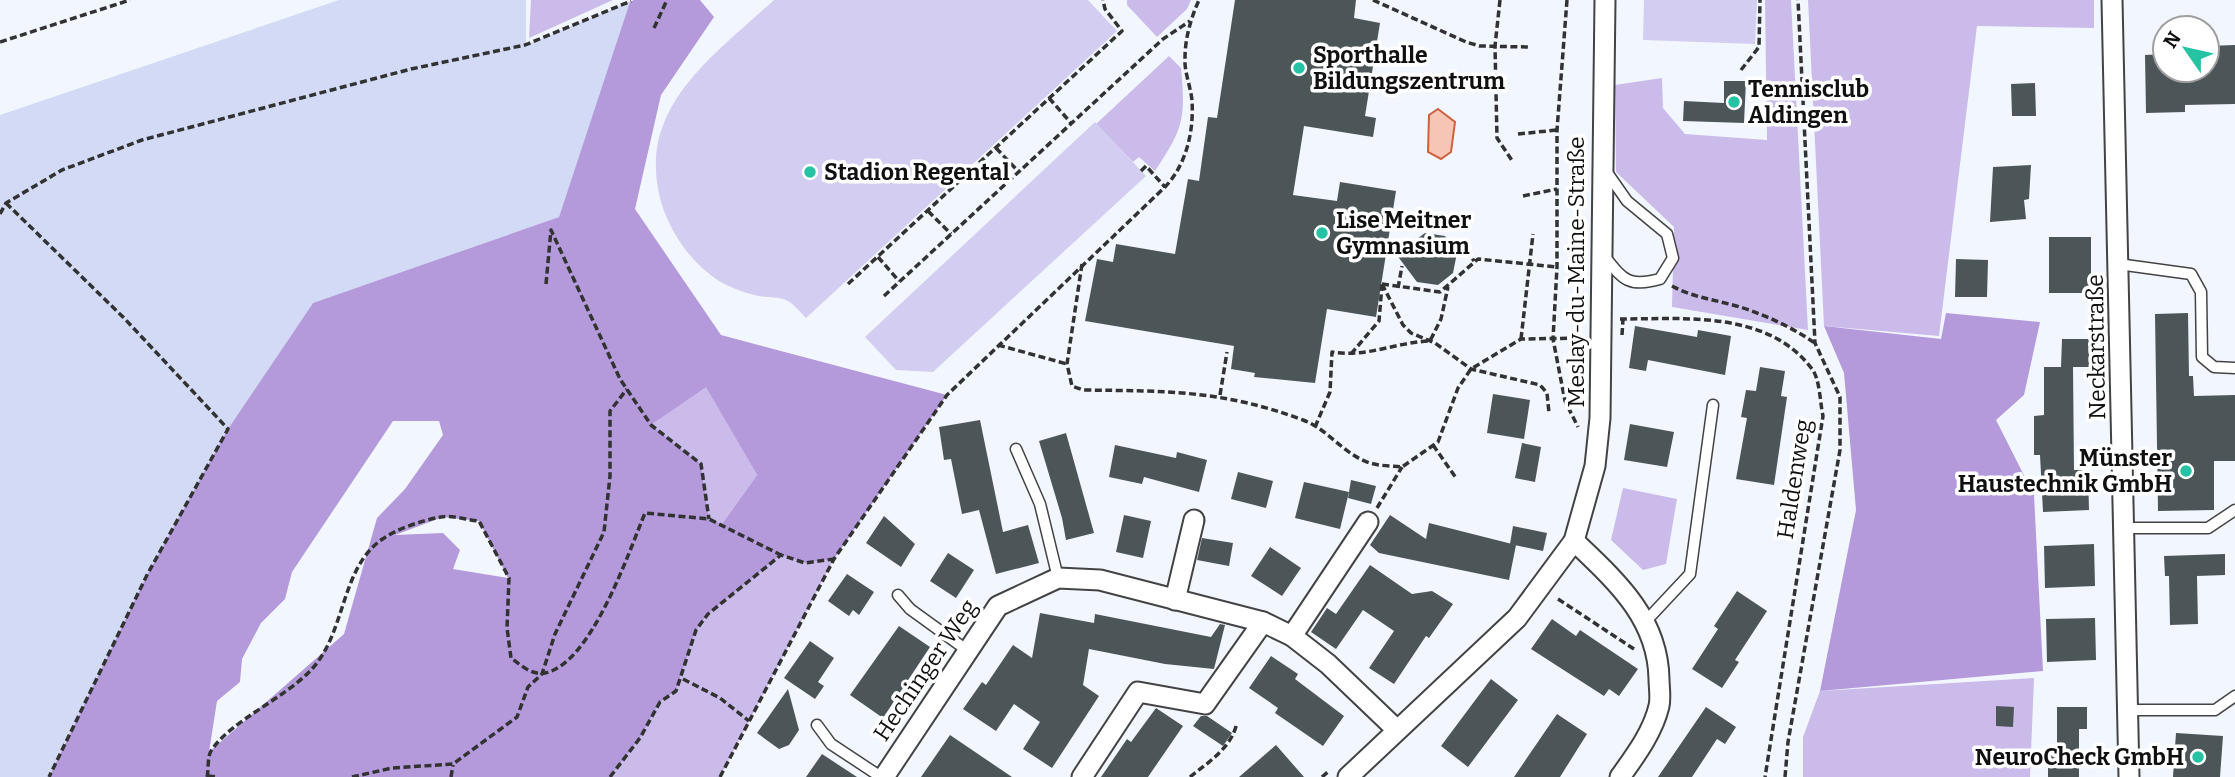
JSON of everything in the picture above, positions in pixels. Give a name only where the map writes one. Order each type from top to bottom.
[{"type":"street","name":"Meslay-du-Maine-Straße","points":[[1574,541],[1595,466],[1600,418],[1605,0]]},
{"type":"street","name":"Neckarstraße","points":[[2112,0],[2129,777]]},
{"type":"street","points":[[1175,600],[1194,520]]},
{"type":"street","points":[[1292,636],[1368,522]]},
{"type":"street","points":[[1348,777],[1517,618],[1574,541],[1617,582],[1650,630],[1658,655],[1660,705],[1640,750],[1620,777]]},
{"type":"street","name":"Hechinger Weg","points":[[882,777],[998,606],[1058,578],[1100,580],[1263,622],[1292,636],[1328,664],[1397,730]]},
{"type":"street","points":[[1082,777],[1138,692],[1205,704],[1263,622]]},
{"type":"lane","points":[[1601,164],[1628,201],[1667,234],[1673,258],[1660,279],[1638,284],[1620,277],[1601,251]]},
{"type":"lane","points":[[2118,264],[2191,274],[2201,292],[2202,357],[2214,367],[2235,368]]},
{"type":"lane","points":[[1650,630],[1690,574],[1713,405]]},
{"type":"lane","points":[[1016,449],[1040,504],[1058,578]]},
{"type":"lane","points":[[2124,528],[2208,528],[2235,510]]},
{"type":"lane","points":[[898,595],[910,609],[968,651]]},
{"type":"lane","points":[[2127,710],[2215,710],[2235,696]]},
{"type":"lane","points":[[817,725],[831,744],[882,777]]},
{"type":"path","points":[[0,42],[130,0]]},
{"type":"path","points":[[654,27],[667,0]]},
{"type":"path","points":[[848,284],[1122,31],[1105,9],[1103,0]]},
{"type":"path","points":[[720,777],[834,559],[947,395],[1165,187],[1182,166],[1189,138],[1192,101],[1184,61],[1199,0]]},
{"type":"path","points":[[1373,0],[1466,42],[1528,47]]},
{"type":"path","points":[[1500,0],[1495,46],[1497,138],[1513,162]]},
{"type":"path","points":[[1567,0],[1557,130],[1557,267],[1553,339],[1565,401],[1578,425],[1578,433]]},
{"type":"path","points":[[1741,70],[1759,47],[1760,0]]},
{"type":"path","points":[[1785,777],[1788,742],[1840,450],[1840,397],[1815,343],[1798,0]]},
{"type":"path","points":[[0,214],[6,203],[62,170],[142,140],[411,69],[525,45],[631,1]]},
{"type":"path","points":[[884,296],[1163,39],[1192,20]]},
{"type":"path","points":[[1049,98],[1071,123]]},
{"type":"path","points":[[1518,134],[1557,130]]},
{"type":"path","points":[[996,148],[1018,171]]},
{"type":"path","points":[[1141,171],[1146,166],[1165,187]]},
{"type":"path","points":[[1523,195],[1557,189]]},
{"type":"path","points":[[6,203],[124,318],[228,429],[147,575],[48,777]]},
{"type":"path","points":[[928,211],[951,234]]},
{"type":"path","points":[[546,284],[551,230],[593,323],[627,389],[651,425],[701,464],[709,519]]},
{"type":"path","points":[[1368,522],[1402,467],[1437,442],[1458,388],[1471,369],[1521,339],[1533,234]]},
{"type":"path","points":[[1461,242],[1474,261]]},
{"type":"path","points":[[878,257],[899,281]]},
{"type":"path","points":[[1382,284],[1433,292],[1448,287],[1474,261],[1487,258],[1531,266],[1557,267]]},
{"type":"path","points":[[1083,264],[1067,364],[1072,386],[1083,390],[1163,389],[1220,395],[1307,421],[1370,463],[1402,467]]},
{"type":"path","points":[[1398,288],[1402,266]]},
{"type":"path","points":[[1660,279],[1689,295],[1739,307],[1789,325],[1815,343]]},
{"type":"path","points":[[1382,284],[1403,325],[1471,369],[1540,385],[1547,393],[1549,413]]},
{"type":"path","points":[[1349,355],[1379,321],[1382,284]]},
{"type":"path","points":[[1430,341],[1441,319],[1448,287]]},
{"type":"path","name":"Haldenweg","points":[[1521,339],[1553,339],[1601,328],[1679,318],[1734,323],[1780,339],[1813,370],[1822,416],[1765,777]]},
{"type":"path","points":[[1315,427],[1330,392],[1332,352],[1349,355],[1400,343],[1430,341]]},
{"type":"path","points":[[998,345],[1067,364]]},
{"type":"path","points":[[1220,395],[1227,352]]},
{"type":"path","points":[[542,674],[560,623],[604,532],[610,477],[610,411],[627,389]]},
{"type":"path","points":[[1433,445],[1455,478]]},
{"type":"path","points":[[352,777],[392,768],[453,764],[517,717],[528,687],[542,674],[563,666],[599,621],[645,513],[709,519],[781,555],[805,563],[834,559]]},
{"type":"path","points":[[218,777],[208,777],[209,754],[222,737],[277,699],[312,669],[337,629],[352,580],[366,554],[391,534],[443,517],[479,521],[509,578],[507,628],[511,658],[529,671],[542,674]]},
{"type":"path","points":[[610,777],[640,738],[660,702],[676,691],[696,630],[708,614],[781,555]]},
{"type":"path","points":[[1558,599],[1632,650],[1650,630]]},
{"type":"path","points":[[682,679],[720,698],[749,721]]},
{"type":"path","points":[[1191,777],[1224,748],[1234,734],[1237,723]]},
{"type":"path","points":[[451,777],[453,764]]},
{"type":"shaded area","points":[[339,0],[526,0],[526,45],[631,1],[559,217],[313,303],[228,429],[147,575],[49,777],[0,777],[0,115]]},
{"type":"shaded area","points":[[531,0],[613,0],[529,38]]},
{"type":"shaded area","points":[[700,0],[714,17],[661,95],[635,209],[721,335],[947,395],[834,559],[805,563],[781,555],[708,614],[696,630],[676,691],[660,702],[640,738],[610,777],[49,777],[147,575],[228,429],[313,303],[559,217],[630,2]],"holes":[[[706,387],[757,475],[722,524],[709,519],[701,464],[651,425]],[[393,421],[439,421],[443,435],[405,489],[377,518],[344,634],[209,752],[217,701],[240,682],[242,659],[261,623],[285,599],[292,572]],[[443,517],[479,521],[508,578],[453,569],[460,550],[443,533],[395,535]]]},
{"type":"shaded area","name":"Stadion Regental","points":[[774,0],[1088,0],[1117,31],[806,318],[786,300],[758,296],[736,289],[719,281],[701,267],[679,241],[668,221],[656,176],[658,145],[667,116],[682,90],[725,44]]},
{"type":"shaded area","points":[[1127,0],[1191,0],[1187,9],[1157,37],[1127,5]]},
{"type":"shaded area","points":[[1644,0],[1757,0],[1755,44],[1643,40]]},
{"type":"shaded area","points":[[1765,0],[1791,0],[1808,330],[1672,307],[1674,227],[1616,172],[1615,85],[1662,78],[1663,108],[1685,134],[1767,140]]},
{"type":"shaded area","points":[[1808,0],[2094,0],[2094,28],[1977,26],[1939,336],[1824,326]]},
{"type":"shaded area","points":[[1169,56],[1181,68],[1182,112],[1172,144],[1155,171],[1139,157],[1133,162],[1096,124]]},
{"type":"shaded area","points":[[1438,109],[1455,122],[1451,152],[1441,159],[1428,152],[1429,115]]},
{"type":"shaded area","points":[[1095,122],[1146,176],[933,372],[896,370],[865,337]]},
{"type":"shaded area","points":[[1946,313],[2040,322],[2024,395],[1996,420],[2034,495],[2043,671],[1820,691],[1856,510],[1844,373],[1824,326],[1941,339]]},
{"type":"shaded area","points":[[706,386],[757,475],[722,524],[709,519],[701,464],[651,425]]},
{"type":"shaded area","points":[[1623,488],[1677,499],[1666,564],[1643,570],[1611,540]]},
{"type":"shaded area","points":[[781,555],[805,563],[834,559],[720,777],[610,777],[640,738],[660,702],[676,691],[696,630],[708,614]]},
{"type":"shaded area","points":[[2034,678],[2030,777],[1803,777],[1803,737],[1820,691]]},
{"type":"building","points":[[1235,0],[1356,0],[1354,18],[1380,23],[1365,116],[1376,118],[1373,137],[1304,126],[1293,195],[1337,201],[1340,182],[1396,191],[1376,317],[1327,309],[1315,383],[1254,377],[1255,373],[1231,369],[1234,346],[1085,321],[1097,259],[1113,262],[1116,244],[1175,254],[1188,179],[1199,181],[1208,117],[1217,118]]},
{"type":"building","points":[[2235,45],[2235,104],[2185,105],[2185,112],[2146,113],[2145,55],[2151,55],[2151,84],[2221,84],[2221,46]]},
{"type":"building","name":"Tennisclub Aldingen","points":[[1724,81],[1746,81],[1744,123],[1683,121],[1684,101],[1724,103]]},
{"type":"building","points":[[2035,83],[2036,116],[2012,116],[2011,84]]},
{"type":"building","points":[[2031,165],[2029,199],[2024,200],[2026,219],[1990,222],[1993,167]]},
{"type":"building","points":[[1425,233],[1445,236],[1457,253],[1453,273],[1438,285],[1417,282],[1396,254]]},
{"type":"building","points":[[2049,237],[2091,237],[2091,293],[2049,293]]},
{"type":"building","points":[[1956,259],[1988,260],[1987,297],[1955,297]]},
{"type":"building","points":[[2188,313],[2189,376],[2193,376],[2194,396],[2235,395],[2235,461],[2214,461],[2214,510],[2158,511],[2155,314]]},
{"type":"building","points":[[1635,326],[1697,337],[1698,330],[1731,336],[1725,375],[1648,360],[1646,371],[1629,368]]},
{"type":"building","points":[[2062,339],[2092,339],[2091,367],[2061,367]]},
{"type":"building","points":[[1760,367],[1785,371],[1781,396],[1787,397],[1774,485],[1736,479],[1747,418],[1741,417],[1746,390],[1756,391]]},
{"type":"building","points":[[2044,367],[2073,367],[2074,470],[2088,470],[2089,510],[2043,512],[2040,455],[2034,455],[2034,416],[2044,415]]},
{"type":"building","points":[[1493,394],[1530,400],[1524,439],[1487,433]]},
{"type":"building","points":[[980,420],[1003,532],[1028,525],[1039,563],[996,574],[979,510],[962,514],[951,459],[944,460],[939,427]]},
{"type":"building","points":[[1630,424],[1674,432],[1667,467],[1624,460]]},
{"type":"building","points":[[1066,433],[1094,533],[1066,540],[1039,441]]},
{"type":"building","points":[[1522,443],[1541,447],[1535,482],[1515,478]]},
{"type":"building","points":[[1115,445],[1176,458],[1177,452],[1207,460],[1199,492],[1144,477],[1142,484],[1109,477]]},
{"type":"building","points":[[1238,472],[1273,481],[1266,508],[1231,499]]},
{"type":"building","points":[[1351,480],[1376,486],[1371,504],[1348,498]]},
{"type":"building","points":[[1304,482],[1349,492],[1340,529],[1295,518]]},
{"type":"building","points":[[1124,515],[1151,521],[1143,558],[1116,552]]},
{"type":"building","points":[[1390,515],[1426,539],[1429,523],[1516,545],[1509,580],[1379,553],[1370,545]]},
{"type":"building","points":[[884,516],[915,544],[901,567],[866,543]]},
{"type":"building","points":[[1513,526],[1547,533],[1543,551],[1510,544]]},
{"type":"building","points":[[1202,538],[1233,543],[1229,566],[1197,560]]},
{"type":"building","points":[[2094,544],[2095,586],[2045,588],[2044,546]]},
{"type":"building","points":[[1270,547],[1301,568],[1282,596],[1251,576]]},
{"type":"building","points":[[948,553],[974,570],[956,598],[930,581]]},
{"type":"building","points":[[2225,554],[2225,575],[2197,576],[2198,624],[2170,625],[2169,576],[2165,576],[2164,556]]},
{"type":"building","points":[[1370,565],[1412,594],[1432,591],[1453,604],[1429,638],[1426,636],[1394,684],[1369,668],[1394,631],[1363,610],[1336,649],[1311,632],[1327,608],[1336,614]]},
{"type":"building","points":[[847,574],[874,592],[859,615],[853,610],[849,616],[828,601]]},
{"type":"building","points":[[1737,591],[1767,611],[1735,660],[1739,662],[1722,688],[1692,669],[1718,629],[1714,626]]},
{"type":"building","points":[[1040,613],[1094,623],[1095,614],[1211,637],[1220,624],[1225,625],[1214,669],[1165,664],[1089,649],[1083,685],[1099,696],[1052,768],[1023,749],[1040,722],[1014,704],[996,731],[963,709],[982,682],[986,685],[1013,645],[1032,658]]},
{"type":"building","points":[[2095,618],[2096,660],[2047,662],[2046,619]]},
{"type":"building","points":[[1552,619],[1576,636],[1580,630],[1638,669],[1619,696],[1609,689],[1604,696],[1531,649]]},
{"type":"building","points":[[899,626],[930,647],[883,718],[850,695]]},
{"type":"building","points":[[810,641],[834,658],[818,682],[824,686],[815,699],[784,678]]},
{"type":"building","points":[[1271,656],[1298,674],[1295,679],[1344,716],[1323,746],[1275,713],[1278,708],[1249,688]]},
{"type":"building","points":[[1491,679],[1518,700],[1468,767],[1441,746]]},
{"type":"building","points":[[788,689],[799,730],[789,745],[779,749],[757,733]]},
{"type":"building","points":[[1996,706],[2014,707],[2013,727],[1996,726]]},
{"type":"building","points":[[1706,707],[1736,727],[1725,744],[1717,739],[1692,777],[1658,777]]},
{"type":"building","points":[[2057,707],[2087,707],[2087,729],[2079,729],[2079,777],[2048,777],[2048,751],[2057,751]]},
{"type":"building","points":[[1156,708],[1183,726],[1148,777],[1101,777],[1127,739],[1131,742]]},
{"type":"building","points":[[1557,714],[1587,734],[1560,777],[1514,777]]},
{"type":"building","points":[[1201,716],[1207,716],[1232,733],[1223,746],[1193,726]]},
{"type":"building","name":"NeuroCheck GmbH","points":[[2176,733],[2223,736],[2220,777],[2173,777]]},
{"type":"building","points":[[950,735],[1012,777],[921,777]]},
{"type":"building","points":[[1276,745],[1304,777],[1239,777]]},
{"type":"building","points":[[822,754],[857,777],[806,777]]},
{"type":"place","name":"Sporthalle Bildungszentrum","points":[[1299,68]]},
{"type":"place","name":"Tennisclub Aldingen","points":[[1734,102]]},
{"type":"place","name":"Stadion Regental","points":[[810,172]]},
{"type":"place","name":"Lise Meitner Gymnasium","points":[[1322,233]]},
{"type":"place","name":"Münster Haustechnik GmbH","points":[[2186,471]]},
{"type":"place","name":"NeuroCheck GmbH","points":[[2198,757]]}]
